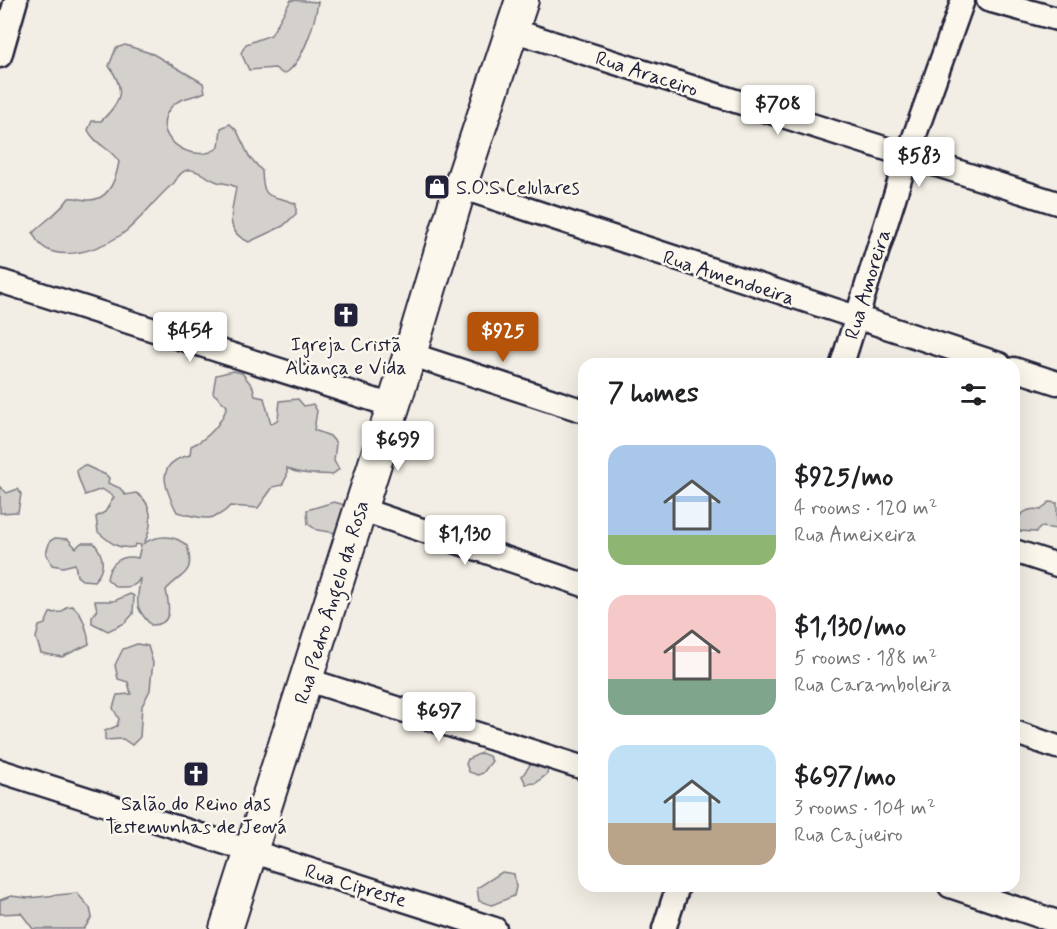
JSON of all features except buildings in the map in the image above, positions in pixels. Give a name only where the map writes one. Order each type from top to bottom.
[{"type":"main road","name":"Rua Pedro Ângelo da Rosa","points":[[226,929],[308,680],[460,187],[522,0]]},
{"type":"street","points":[[0,56],[16,0]]},
{"type":"street","name":"Rua Amoreira","points":[[844,358],[907,157],[963,0]]},
{"type":"street","points":[[988,0],[1057,19]]},
{"type":"street","name":"Rua Araceiro","points":[[512,30],[1057,203]]},
{"type":"street","name":"Rua Amendoeira","points":[[460,187],[980,358]]},
{"type":"street","points":[[0,281],[393,406]]},
{"type":"street","points":[[410,354],[578,409]]},
{"type":"street","points":[[1020,371],[1057,383]]},
{"type":"street","points":[[360,509],[578,583]]},
{"type":"street","points":[[1020,553],[1057,565]]},
{"type":"street","points":[[308,680],[578,766]]},
{"type":"street","points":[[1020,734],[1057,747]]},
{"type":"street","name":"Rua Cipreste","points":[[0,771],[495,929]]},
{"type":"street","points":[[664,929],[676,892]]},
{"type":"street","points":[[968,892],[1057,922]]},
{"type":"shaded area","points":[[291,0],[318,2],[311,32],[296,63],[283,74],[275,68],[249,70],[241,53],[246,44],[271,35]]},
{"type":"shaded area","points":[[125,45],[153,54],[203,83],[205,92],[177,102],[166,115],[164,126],[168,136],[176,145],[186,151],[209,152],[219,147],[221,128],[230,124],[237,131],[249,156],[262,171],[264,189],[270,196],[296,204],[296,214],[283,226],[249,242],[235,232],[232,226],[236,187],[218,182],[195,170],[189,170],[179,175],[129,229],[111,241],[86,251],[73,253],[49,250],[40,244],[33,233],[69,198],[86,200],[101,197],[110,188],[116,175],[119,162],[116,157],[88,130],[92,121],[101,121],[117,101],[118,82],[109,66],[116,48]]},
{"type":"shaded area","points":[[233,371],[242,373],[253,387],[255,396],[264,398],[271,424],[278,419],[280,401],[298,399],[304,406],[313,404],[317,411],[314,430],[330,436],[336,443],[334,461],[339,469],[332,475],[303,473],[287,468],[287,476],[282,485],[273,487],[258,508],[230,506],[218,516],[211,518],[177,512],[168,494],[165,477],[167,470],[171,464],[190,455],[191,446],[209,435],[218,424],[227,406],[213,393],[216,375]]},
{"type":"shaded area","points":[[84,465],[106,475],[109,478],[108,483],[120,488],[125,495],[136,493],[142,497],[150,516],[149,530],[144,543],[155,538],[166,537],[177,539],[187,546],[190,563],[186,572],[166,590],[168,613],[163,622],[151,625],[141,613],[138,603],[140,578],[133,585],[123,587],[116,587],[107,579],[110,568],[117,561],[127,557],[138,558],[141,545],[135,544],[134,547],[128,548],[118,546],[98,532],[96,517],[105,512],[114,497],[102,489],[85,495],[77,470]]},
{"type":"shaded area","points":[[0,487],[7,493],[18,489],[21,494],[18,512],[0,513]]},
{"type":"shaded area","points":[[334,502],[352,507],[337,533],[317,530],[308,524],[307,510]]},
{"type":"shaded area","points":[[1049,502],[1057,503],[1057,529],[1041,527],[1036,532],[1020,531],[1020,517],[1023,513],[1036,509],[1041,510]]},
{"type":"shaded area","points":[[55,538],[68,539],[76,548],[81,543],[94,543],[102,557],[102,567],[94,581],[82,580],[77,576],[75,564],[63,567],[52,565],[46,553],[50,541]]},
{"type":"shaded area","points":[[130,594],[134,596],[133,614],[125,623],[108,631],[92,623],[92,617],[97,610],[95,601],[114,601]]},
{"type":"shaded area","points":[[72,606],[82,618],[89,644],[62,657],[41,653],[36,638],[39,626],[45,624],[50,613],[62,612],[66,607]]},
{"type":"shaded area","points":[[137,644],[148,646],[153,663],[150,690],[142,706],[140,737],[132,745],[123,739],[105,740],[105,731],[117,726],[119,719],[113,708],[117,695],[131,694],[128,682],[118,679],[115,665],[123,649]]},
{"type":"shaded area","points":[[481,753],[489,756],[492,761],[483,773],[478,775],[469,772],[466,764],[468,759]]},
{"type":"shaded area","points":[[539,761],[548,768],[547,774],[536,783],[526,784],[522,776],[530,765]]},
{"type":"shaded area","points":[[502,872],[514,874],[516,887],[514,896],[492,905],[479,901],[477,888]]},
{"type":"shaded area","points":[[77,893],[90,908],[92,917],[84,929],[33,929],[21,913],[0,914],[0,900],[11,896],[28,898]]},
{"type":"place","name":"S.O.S Celulares","points":[[437,187]]},
{"type":"place","name":"Igreja Cristã Aliança e Vida","points":[[346,315]]},
{"type":"place","name":"Salão do Reino das Testemunhas de Jeová","points":[[196,774]]}]
